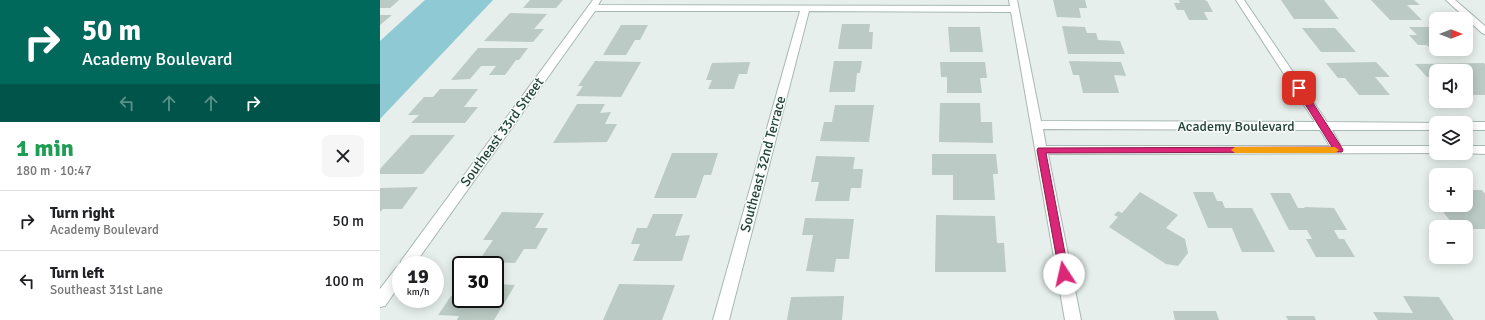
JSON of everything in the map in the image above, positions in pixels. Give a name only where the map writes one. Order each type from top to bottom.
[{"type":"street","points":[[1240,0],[1324,126],[1338,150]]},
{"type":"street","points":[[1450,0],[1485,31]]},
{"type":"street","points":[[595,4],[805,9],[1014,4],[1073,320]]},
{"type":"street","name":"Southeast 33rd Street","points":[[413,256],[595,4]]},
{"type":"street","name":"Southeast 32nd Terrace","points":[[721,320],[805,9]]},
{"type":"street","name":"Academy Boulevard","points":[[1036,125],[1429,126]]},
{"type":"street","points":[[1473,126],[1485,126]]},
{"type":"street","name":"Academy Boulevard","points":[[1041,150],[1429,150]]},
{"type":"street","points":[[1473,150],[1485,150]]},
{"type":"street","points":[[380,301],[392,284]]},
{"type":"water","points":[[425,0],[493,0],[380,119],[380,41]]},
{"type":"building","points":[[380,0],[399,0],[390,8],[380,8]]},
{"type":"building","points":[[530,0],[563,0],[556,8],[523,8]]},
{"type":"building","points":[[1053,0],[1085,0],[1087,8],[1079,8],[1081,18],[1057,17]]},
{"type":"building","points":[[1179,0],[1207,1],[1213,12],[1204,12],[1208,20],[1189,20],[1184,10],[1177,10],[1174,3],[1180,3]]},
{"type":"building","points":[[1281,0],[1324,0],[1339,19],[1294,19]]},
{"type":"building","points":[[1371,0],[1414,0],[1420,5],[1407,5],[1422,20],[1390,20]]},
{"type":"building","points":[[510,13],[547,14],[534,29],[544,29],[533,42],[484,41]]},
{"type":"building","points":[[380,15],[392,15],[380,25]]},
{"type":"building","points":[[842,24],[870,24],[869,32],[873,32],[872,49],[838,49]]},
{"type":"building","points":[[621,25],[648,25],[640,40],[635,40],[626,55],[603,55]]},
{"type":"building","points":[[1062,26],[1085,27],[1087,33],[1096,33],[1098,40],[1120,41],[1125,54],[1068,54]]},
{"type":"building","points":[[948,27],[980,27],[983,52],[950,52]]},
{"type":"building","points":[[1409,27],[1429,27],[1429,47],[1427,45],[1418,45],[1409,35],[1417,35]]},
{"type":"building","points":[[1302,28],[1335,28],[1356,52],[1321,52]]},
{"type":"building","points":[[478,48],[528,48],[519,60],[516,60],[505,75],[489,75],[496,66],[481,66],[470,79],[451,80]]},
{"type":"building","points":[[595,61],[641,62],[621,97],[576,96],[583,86],[578,86]]},
{"type":"building","points":[[834,61],[862,61],[860,73],[857,73],[855,92],[829,92]]},
{"type":"building","points":[[1069,61],[1121,62],[1126,76],[1114,75],[1119,93],[1083,93],[1079,75],[1073,75]]},
{"type":"building","points":[[750,62],[747,74],[739,74],[734,89],[708,89],[712,80],[706,80],[712,63]]},
{"type":"building","points":[[940,62],[985,62],[987,78],[980,78],[982,93],[947,93],[947,77],[941,77]]},
{"type":"building","points":[[1376,62],[1390,77],[1375,77],[1390,95],[1359,95],[1345,78],[1338,78],[1326,63]]},
{"type":"building","points":[[1484,63],[1485,95],[1473,95],[1473,64],[1429,64],[1429,77],[1427,77],[1415,64]]},
{"type":"building","points":[[440,89],[478,89],[464,107],[478,107],[465,123],[411,123],[419,115],[408,115],[424,97],[433,97]]},
{"type":"building","points":[[940,103],[980,103],[981,122],[992,122],[993,143],[939,142]]},
{"type":"building","points":[[577,104],[605,104],[600,113],[611,112],[605,124],[617,124],[607,142],[553,143]]},
{"type":"building","points":[[835,105],[874,105],[869,142],[820,141],[824,122],[832,122]]},
{"type":"building","points":[[411,135],[455,135],[423,174],[380,174],[380,169]]},
{"type":"building","points":[[672,153],[718,153],[711,175],[704,175],[696,198],[654,198]]},
{"type":"building","points":[[932,154],[996,154],[998,174],[993,174],[995,200],[953,200],[953,175],[932,175]]},
{"type":"building","points":[[816,156],[855,157],[853,169],[863,169],[861,188],[851,188],[849,201],[815,201],[819,182],[811,182]]},
{"type":"building","points":[[418,187],[402,209],[383,209],[380,212],[380,188]]},
{"type":"building","points":[[1473,190],[1482,190],[1485,194],[1485,229],[1473,229],[1473,220],[1449,220],[1443,212],[1473,212]]},
{"type":"building","points":[[1140,192],[1178,215],[1166,228],[1185,239],[1188,253],[1178,266],[1166,264],[1109,227],[1118,217],[1114,215],[1118,211],[1122,213]]},
{"type":"building","points":[[1193,192],[1213,192],[1217,201],[1222,201],[1225,208],[1252,208],[1275,252],[1242,252],[1232,228],[1208,228]]},
{"type":"building","points":[[1270,193],[1290,193],[1298,208],[1334,208],[1347,230],[1334,230],[1339,239],[1344,239],[1355,257],[1316,257],[1306,239],[1312,239],[1307,230],[1289,230]]},
{"type":"building","points":[[502,212],[544,213],[535,228],[548,228],[536,249],[524,249],[515,263],[504,263],[504,256],[482,256],[493,240],[483,240]]},
{"type":"building","points":[[653,214],[683,214],[675,236],[690,235],[682,261],[633,261],[640,244],[631,244],[637,228],[647,228]]},
{"type":"building","points":[[936,215],[995,216],[997,243],[1004,243],[1006,272],[935,272]]},
{"type":"building","points":[[805,218],[854,219],[849,259],[836,259],[834,272],[806,271],[813,235],[802,235]]},
{"type":"building","points":[[504,284],[515,285],[504,303]]},
{"type":"building","points":[[619,284],[675,285],[662,320],[603,320]]},
{"type":"building","points":[[451,296],[452,308],[501,308],[494,320],[457,320],[459,316],[438,315]]},
{"type":"building","points":[[844,296],[842,320],[787,320],[791,297]]},
{"type":"building","points":[[1403,296],[1439,297],[1454,320],[1378,320],[1373,312],[1413,313]]},
{"type":"building","points":[[1173,311],[1216,311],[1219,320],[1175,320]]},
{"type":"building","points":[[1286,316],[1314,316],[1316,320],[1288,320]]},
{"type":"slow traffic","points":[[1235,150],[1335,150]]},
{"type":"route","points":[[1064,274],[1041,150],[1338,150],[1299,88]]}]
